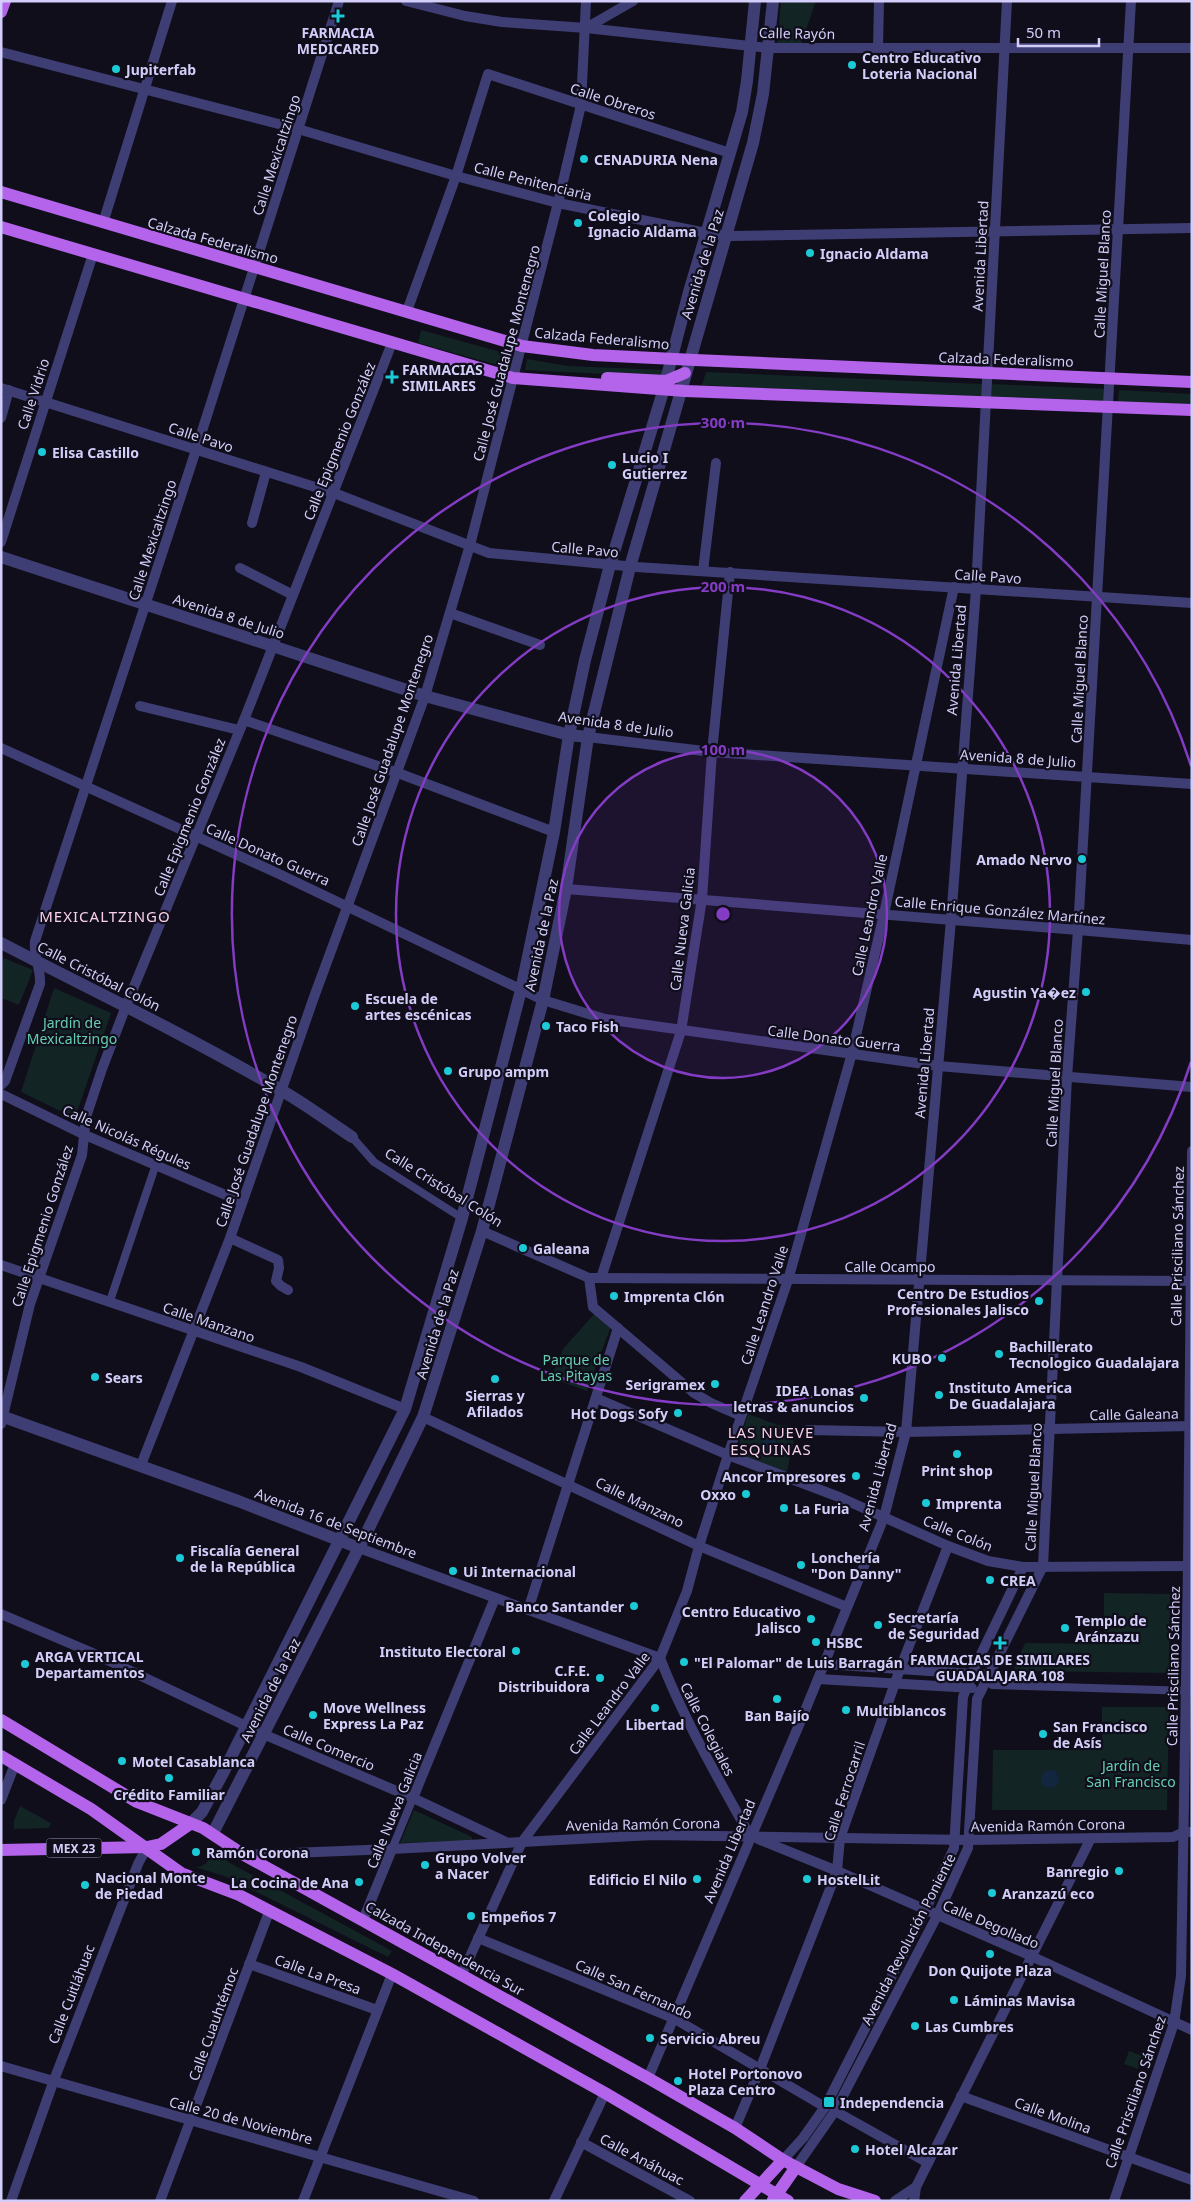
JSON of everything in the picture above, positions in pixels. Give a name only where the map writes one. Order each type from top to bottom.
[{"type":"main road","points":[[1,12],[5,1]]},
{"type":"main road","name":"Calzada Federalismo","points":[[1,192],[522,346],[593,355],[671,359],[687,366],[987,374],[1192,382]]},
{"type":"main road","points":[[1,228],[518,379],[664,386],[680,391],[1192,410]]},
{"type":"main road","points":[[664,386],[687,366]]},
{"type":"main road","name":"Calzada Independencia Sur","points":[[1,1720],[137,1802],[213,1833],[244,1855],[648,2078],[735,2128],[783,2160],[838,2189],[875,2201]]},
{"type":"main road","points":[[1,1756],[91,1809],[147,1847],[180,1873],[239,1895],[392,1974],[605,2093],[759,2184],[779,2199],[796,2167]]},
{"type":"main road","points":[[147,1847],[161,1844],[190,1824]]},
{"type":"main road","name":"MEX 23","points":[[1,1850],[147,1847]]},
{"type":"main road","points":[[745,2201],[783,2160]]},
{"type":"street","points":[[103,223],[172,1]]},
{"type":"street","name":"Calle Mexicaltzingo","points":[[1,1085],[5,1081],[40,984],[41,972],[36,962],[35,941],[196,450],[339,1]]},
{"type":"street","name":"Calle Rayón","points":[[406,1],[465,16],[502,22],[586,28],[769,48],[1192,48]]},
{"type":"street","name":"Calle José Guadalupe Montenegro","points":[[141,1465],[230,1238],[281,1090],[425,696],[518,379],[522,346],[558,203],[580,105],[586,28],[586,1]]},
{"type":"street","points":[[586,28],[633,1]]},
{"type":"street","name":"Avenida de la Paz","points":[[190,1824],[202,1812],[405,1409],[462,1218],[521,990],[554,832],[569,735],[585,660],[610,565],[664,386],[742,112],[752,46],[755,1]]},
{"type":"street","name":"Avenida de la Paz","points":[[213,1833],[359,1548],[423,1417],[482,1231],[543,1000],[566,889],[588,737],[630,567],[753,143],[769,48],[773,1]]},
{"type":"street","points":[[878,48],[880,1]]},
{"type":"street","name":"Avenida Libertad","points":[[648,2078],[818,1679],[884,1516],[906,1432],[951,920],[976,589],[1007,1]]},
{"type":"street","name":"Calle Miguel Blanco","points":[[988,1683],[1043,1566],[1067,1077],[1078,930],[1131,1]]},
{"type":"street","name":"Calle Penitenciaria","points":[[1,52],[298,129],[456,176],[558,203],[726,236],[1192,228]]},
{"type":"street","name":"Calle Obreros","points":[[456,176],[488,74],[730,153]]},
{"type":"street","points":[[408,312],[456,176]]},
{"type":"street","name":"Calle Vidrio","points":[[1,542],[93,254]]},
{"type":"street","name":"Calle Epigmenio González","points":[[2,1419],[38,1278],[82,1155],[86,1117],[126,1006],[244,720],[392,343]]},
{"type":"street","points":[[1,418],[5,389]]},
{"type":"street","name":"Calle Pavo","points":[[5,389],[334,493],[501,555],[630,567],[703,570],[1192,603]]},
{"type":"street","points":[[703,570],[716,463]]},
{"type":"street","points":[[252,523],[266,472]]},
{"type":"street","name":"Avenida 8 de Julio","points":[[1,557],[425,696],[569,735],[712,752],[1192,784]]},
{"type":"street","points":[[240,568],[293,595]]},
{"type":"street","name":"Calle Nueva Galicia","points":[[601,1278],[682,1031],[702,899],[712,752],[730,572]]},
{"type":"street","name":"Calle Leandro Valle","points":[[462,1974],[522,1842],[660,1658],[687,1591],[728,1455],[788,1280],[852,1053],[954,588]]},
{"type":"street","points":[[450,613],[540,645]]},
{"type":"street","points":[[140,706],[239,730]]},
{"type":"street","points":[[244,720],[398,774],[554,832]]},
{"type":"street","name":"Calle Donato Guerra","points":[[1,748],[348,906],[543,1000],[605,1019],[938,1066],[1192,1087]]},
{"type":"street","name":"Calle Enrique González Martínez","points":[[566,889],[1192,940]]},
{"type":"street","name":"Calle Cristóbal Colón","points":[[1,943],[126,1006],[281,1090],[352,1137],[374,1162],[482,1231],[589,1278]]},
{"type":"street","name":"Calle Nicolás Régules","points":[[1,1094],[85,1135],[242,1202]]},
{"type":"street","name":"Calle Prisciliano Sánchez","points":[[1114,2201],[1174,2024],[1186,1976],[1192,1151]]},
{"type":"street","points":[[110,1301],[156,1164]]},
{"type":"street","points":[[230,1238],[278,1260],[280,1268],[276,1280],[288,1290]]},
{"type":"street","name":"Calle Manzano","points":[[1,1265],[301,1367],[405,1409]]},
{"type":"street","points":[[589,1278],[593,1307],[694,1392],[711,1403],[741,1416]]},
{"type":"street","name":"Calle Ocampo","points":[[589,1278],[1191,1281]]},
{"type":"street","points":[[528,1610],[618,1328]]},
{"type":"street","name":"Calle Colón","points":[[596,1398],[728,1455],[839,1497],[948,1546],[988,1561],[1023,1567],[1190,1566]]},
{"type":"street","name":"Calle Manzano","points":[[423,1417],[569,1483],[699,1546],[847,1606]]},
{"type":"street","name":"Avenida 16 de Septiembre","points":[[2,1419],[141,1465],[340,1541],[660,1658]]},
{"type":"street","name":"Calle Galeana","points":[[808,1430],[906,1432],[1190,1426]]},
{"type":"street","name":"Calle Ferrocarril","points":[[735,2128],[837,1871],[840,1838],[900,1669],[948,1546]]},
{"type":"street","name":"Calle Miguel Blanco","points":[[972,1674],[1023,1567]]},
{"type":"street","name":"Calle Nueva Galicia","points":[[364,1920],[495,1598]]},
{"type":"street","name":"Calle Comercio","points":[[1,1614],[95,1654],[263,1734],[413,1798],[509,1843]]},
{"type":"street","name":"Calle Colegiales","points":[[660,1658],[673,1692],[750,1836]]},
{"type":"street","points":[[824,1664],[972,1674],[988,1683]]},
{"type":"street","name":"Avenida Revolución Poniente","points":[[783,2160],[830,2109],[954,1848],[963,1697],[972,1674]]},
{"type":"street","points":[[818,1679],[966,1688],[988,1683],[1189,1691]]},
{"type":"street","name":"Avenida Revolución Poniente","points":[[796,2167],[938,1916],[968,1848],[977,1699],[988,1683]]},
{"type":"street","points":[[1,1800],[14,1764]]},
{"type":"street","name":"Avenida Ramón Corona","points":[[244,1855],[392,1850],[653,1835],[969,1840],[1173,1837],[1188,1832]]},
{"type":"street","name":"Calle Degollado","points":[[750,1836],[837,1871],[1031,1956],[1174,2024],[1192,2030]]},
{"type":"street","points":[[914,2201],[916,2187],[1090,1838]]},
{"type":"street","name":"Calle Cuitláhuac","points":[[11,2201],[54,2080],[138,1864],[147,1847]]},
{"type":"street","name":"Calle Cuauhtémoc","points":[[160,2201],[269,1912]]},
{"type":"street","name":"Calle San Fernando","points":[[478,1938],[674,2019],[928,2163]]},
{"type":"street","name":"Calle La Presa","points":[[249,1964],[377,2010]]},
{"type":"street","points":[[304,2201],[319,2156],[392,1974]]},
{"type":"street","name":"Calle 20 de Noviembre","points":[[1,2066],[474,2201]]},
{"type":"street","points":[[554,2201],[605,2093]]},
{"type":"street","name":"Calle Molina","points":[[961,2096],[1192,2180]]},
{"type":"street","name":"Calle Anáhuac","points":[[581,2142],[690,2201]]},
{"type":"street","points":[[895,2201],[916,2187]]},
{"type":"green space","points":[[781,1],[816,1],[800,47],[777,47]]},
{"type":"green space","points":[[421,330],[515,356],[512,369],[418,343]]},
{"type":"green space","points":[[527,359],[568,366],[665,370],[663,377],[525,370]]},
{"type":"green space","points":[[706,372],[982,384],[981,398],[702,385]]},
{"type":"green space","points":[[991,384],[1108,389],[1107,403],[991,398]]},
{"type":"green space","points":[[1119,390],[1192,394],[1192,407],[1118,403]]},
{"type":"green space","points":[[4,958],[33,970],[19,1005],[1,998],[1,964]]},
{"type":"green space","name":"Jardín de Mexicaltzingo","points":[[54,988],[111,1013],[75,1118],[21,1092]]},
{"type":"green space","name":"Parque de Las Pitayas","points":[[595,1313],[611,1326],[587,1391],[551,1378],[563,1349]]},
{"type":"green space","points":[[748,1414],[778,1425],[797,1426],[787,1472],[736,1453]],"holes":[[[772,1437],[778,1445],[774,1452],[771,1453],[762,1449],[761,1444]]]},
{"type":"green space","points":[[1104,1593],[1170,1594],[1169,1673],[1013,1671],[1025,1643],[1104,1644]]},
{"type":"green space","name":"Jardín de San Francisco","points":[[1102,1707],[1169,1707],[1167,1810],[992,1810],[993,1750],[1102,1750]]},
{"type":"green space","points":[[20,1806],[51,1823],[49,1828],[14,1829],[14,1821]]},
{"type":"green space","points":[[414,1810],[472,1837],[472,1841],[400,1843]]},
{"type":"green space","points":[[209,1845],[230,1863],[392,1951],[388,1957],[224,1876],[195,1867],[206,1863],[210,1857]]},
{"type":"green space","points":[[1129,2051],[1142,2056],[1138,2069],[1124,2064]]},
{"type":"water","points":[[766,1437],[772,1437],[777,1442],[775,1451],[766,1453],[761,1448],[761,1442]]},
{"type":"water","points":[[694,1662],[765,1666],[764,1668],[694,1664]]},
{"type":"water","points":[[1050,1770],[1056,1773],[1059,1779],[1056,1785],[1050,1788],[1044,1785],[1041,1779],[1044,1773]]},
{"type":"place","name":"FARMACIA MEDICARED","points":[[338,16]]},
{"type":"place","name":"Centro Educativo Loteria Nacional","points":[[852,65]]},
{"type":"place","name":"Jupiterfab","points":[[116,69]]},
{"type":"place","name":"CENADURIA Nena","points":[[584,159]]},
{"type":"place","name":"Colegio Ignacio Aldama","points":[[578,223]]},
{"type":"place","name":"Ignacio Aldama","points":[[810,253]]},
{"type":"place","name":"FARMACIAS SIMILARES","points":[[392,377]]},
{"type":"place","name":"Elisa Castillo","points":[[42,452]]},
{"type":"place","name":"Lucio I Gutierrez","points":[[612,465]]},
{"type":"place","name":"Amado Nervo","points":[[1082,859]]},
{"type":"place","name":"Agustin Ya�ez","points":[[1086,992]]},
{"type":"place","name":"Escuela de artes escénicas","points":[[355,1006]]},
{"type":"place","name":"Taco Fish","points":[[546,1026]]},
{"type":"place","name":"Grupo ampm","points":[[448,1071]]},
{"type":"place","name":"Galeana","points":[[523,1248]]},
{"type":"place","name":"Imprenta Clón","points":[[614,1296]]},
{"type":"place","name":"Centro De Estudios Profesionales Jalisco","points":[[1039,1301]]},
{"type":"place","name":"Bachillerato Tecnologico Guadalajara","points":[[999,1354]]},
{"type":"place","name":"KUBO","points":[[942,1358]]},
{"type":"place","name":"Sears","points":[[95,1377]]},
{"type":"place","name":"Sierras y Afilados","points":[[495,1379]]},
{"type":"place","name":"Serigramex","points":[[715,1384]]},
{"type":"place","name":"Instituto America De Guadalajara","points":[[939,1395]]},
{"type":"place","name":"IDEA Lonas letras & anuncios","points":[[864,1398]]},
{"type":"place","name":"Hot Dogs Sofy","points":[[678,1413]]},
{"type":"place","name":"Print shop","points":[[957,1454]]},
{"type":"place","name":"Ancor Impresores","points":[[856,1476]]},
{"type":"place","name":"Oxxo","points":[[746,1494]]},
{"type":"place","name":"Imprenta","points":[[926,1503]]},
{"type":"place","name":"La Furia","points":[[784,1508]]},
{"type":"place","name":"Fiscalía General de la República","points":[[180,1558]]},
{"type":"place","name":"Lonchería \"Don Danny\"","points":[[801,1565]]},
{"type":"place","name":"Ui Internacional","points":[[453,1571]]},
{"type":"place","name":"CREA","points":[[990,1580]]},
{"type":"place","name":"Banco Santander","points":[[634,1606]]},
{"type":"place","name":"Centro Educativo Jalisco","points":[[811,1619]]},
{"type":"place","name":"Secretaría de Seguridad","points":[[878,1625]]},
{"type":"place","name":"Templo de Aránzazu","points":[[1065,1628]]},
{"type":"place","name":"HSBC","points":[[816,1642]]},
{"type":"place","name":"FARMACIAS DE SIMILARES GUADALAJARA 108","points":[[1000,1643]]},
{"type":"place","name":"Instituto Electoral","points":[[516,1651]]},
{"type":"place","name":"\"El Palomar\" de Luis Barragán","points":[[684,1662]]},
{"type":"place","name":"ARGA VERTICAL Departamentos","points":[[25,1664]]},
{"type":"place","name":"C.F.E. Distribuidora","points":[[600,1678]]},
{"type":"place","name":"Ban Bajío","points":[[777,1699]]},
{"type":"place","name":"Libertad","points":[[655,1708]]},
{"type":"place","name":"Multiblancos","points":[[846,1710]]},
{"type":"place","name":"Move Wellness Express La Paz","points":[[313,1715]]},
{"type":"place","name":"San Francisco de Asís","points":[[1043,1734]]},
{"type":"place","name":"Motel Casablanca","points":[[122,1761]]},
{"type":"place","name":"Crédito Familiar","points":[[169,1778]]},
{"type":"place","name":"Ramón Corona","points":[[196,1852]]},
{"type":"place","name":"Grupo Volver a Nacer","points":[[425,1865]]},
{"type":"place","name":"Banregio","points":[[1119,1871]]},
{"type":"place","name":"Edificio El Nilo","points":[[697,1879]]},
{"type":"place","name":"HostelLit","points":[[807,1879]]},
{"type":"place","name":"La Cocina de Ana","points":[[359,1882]]},
{"type":"place","name":"Nacional Monte de Piedad","points":[[85,1885]]},
{"type":"place","name":"Aranzazú eco","points":[[992,1893]]},
{"type":"place","name":"Empeños 7","points":[[471,1916]]},
{"type":"place","name":"Don Quijote Plaza","points":[[990,1954]]},
{"type":"place","name":"Láminas Mavisa","points":[[954,2000]]},
{"type":"place","name":"Las Cumbres","points":[[915,2026]]},
{"type":"place","name":"Servicio Abreu","points":[[650,2038]]},
{"type":"place","name":"Hotel Portonovo Plaza Centro","points":[[678,2081]]},
{"type":"place","name":"Independencia","points":[[829,2102]]},
{"type":"place","name":"Hotel Alcazar","points":[[855,2149]]},
{"type":"district","name":"MEXICALTZINGO","points":[[105,916]]},
{"type":"district","name":"LAS NUEVE ESQUINAS","points":[[771,1440]]}]
